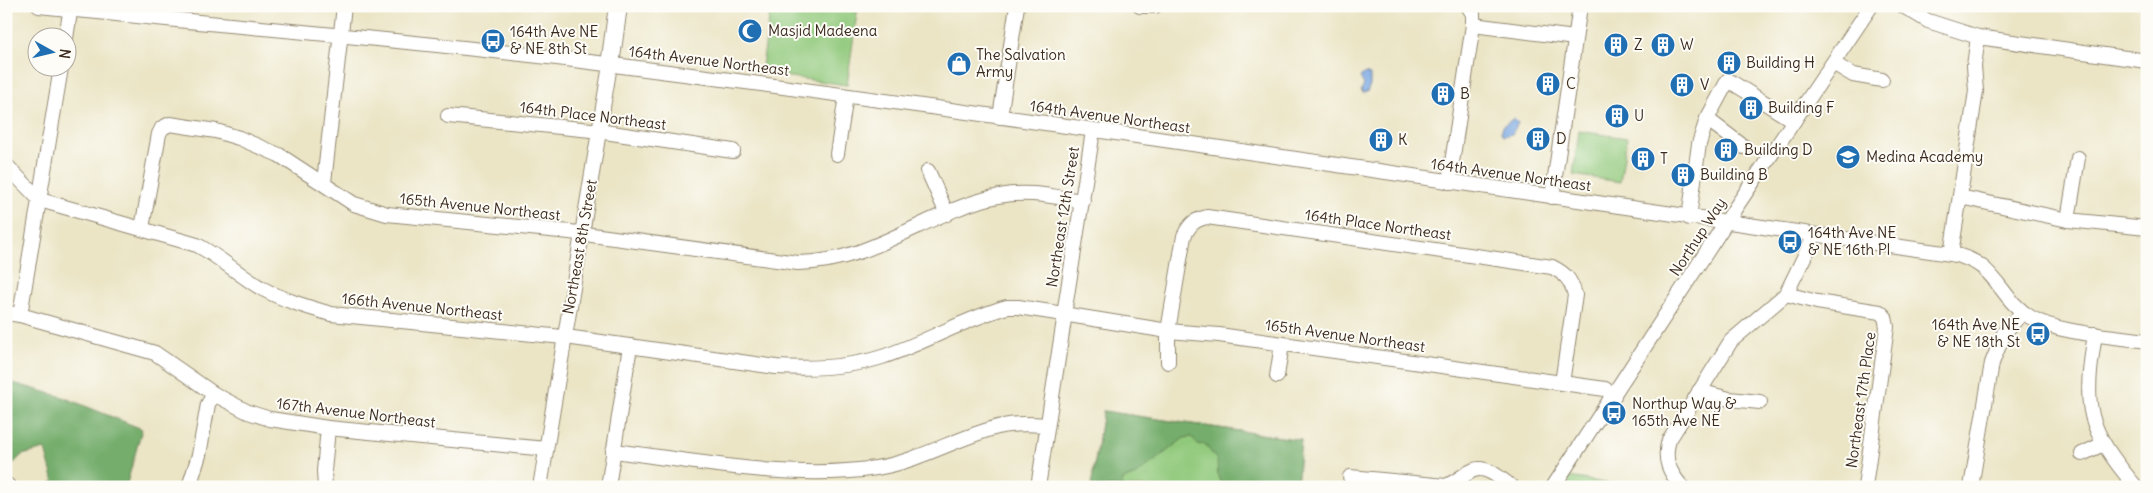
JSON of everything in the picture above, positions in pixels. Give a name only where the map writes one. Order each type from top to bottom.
[{"type":"main road","name":"Northeast 8th Street","points":[[610,64],[618,6]]},
{"type":"street","name":"164th Avenue Northeast","points":[[39,6],[610,64],[1000,117],[1689,218],[1951,254],[1966,257],[1982,267],[2000,284],[2022,313],[2047,326],[2147,341]]},
{"type":"street","points":[[324,182],[344,6]]},
{"type":"street","points":[[1000,117],[1016,6]]},
{"type":"street","points":[[1140,6],[1155,6]]},
{"type":"street","points":[[1449,182],[1473,24],[1473,14],[1468,6]]},
{"type":"street","points":[[1552,197],[1580,6]]},
{"type":"street","name":"Northup Way","points":[[1553,487],[1872,6]]},
{"type":"street","points":[[1904,6],[1928,21],[1978,37],[2147,61]]},
{"type":"street","points":[[68,28],[71,8]]},
{"type":"street","points":[[1473,24],[1575,38]]},
{"type":"street","points":[[1951,254],[1976,91],[1974,66],[1978,37]]},
{"type":"street","points":[[1834,63],[1853,75],[1882,80]]},
{"type":"street","name":"Northeast 8th Street","points":[[540,487],[610,64]]},
{"type":"street","points":[[20,315],[59,78]]},
{"type":"street","points":[[1689,218],[1699,144],[1707,119],[1728,80],[1794,121]]},
{"type":"street","points":[[837,154],[846,96]]},
{"type":"street","name":"164th Place Northeast","points":[[448,116],[599,131],[733,151]]},
{"type":"street","points":[[1707,119],[1744,147]]},
{"type":"street","name":"165th Avenue Northeast","points":[[142,228],[158,134],[162,128],[170,124],[231,135],[263,147],[324,182],[354,204],[387,214],[582,234],[776,261],[821,263],[858,254],[946,214]]},
{"type":"street","name":"Northeast 12th Street","points":[[1038,487],[1093,131]]},
{"type":"street","points":[[2068,220],[2078,158]]},
{"type":"street","points":[[6,165],[40,200]]},
{"type":"street","points":[[928,171],[946,214],[975,203],[1017,194],[1036,194],[1082,201]]},
{"type":"street","points":[[1960,197],[2068,220],[2147,228]]},
{"type":"street","name":"166th Avenue Northeast","points":[[40,200],[197,245],[261,288],[304,306],[331,314],[564,337],[776,367],[823,367],[882,357],[1007,307],[1064,314]]},
{"type":"street","name":"164th Place Northeast","points":[[1168,330],[1182,244],[1189,225],[1197,219],[1207,217],[1552,267],[1564,273],[1571,281],[1575,295],[1562,383]]},
{"type":"street","points":[[1682,487],[1667,464],[1665,450],[1669,440],[1731,341],[1786,294],[1812,235]]},
{"type":"street","name":"Northeast 17th Place","points":[[1786,294],[1816,302],[1880,312],[1885,317],[1888,327],[1865,487]]},
{"type":"street","name":"167th Avenue Northeast","points":[[6,313],[20,315],[155,353],[214,394],[248,412],[270,420],[328,428],[546,450]]},
{"type":"street","points":[[1971,487],[1992,364],[2004,333],[2022,313]]},
{"type":"street","name":"165th Avenue Northeast","points":[[1064,314],[1168,330],[1605,389],[1614,396]]},
{"type":"street","points":[[1168,330],[1168,362]]},
{"type":"street","points":[[2095,334],[2088,382],[2089,404],[2094,424],[2103,444],[2136,487]]},
{"type":"street","points":[[1277,376],[1282,344]]},
{"type":"street","points":[[608,487],[612,451],[630,346]]},
{"type":"street","points":[[1699,391],[1730,399],[1760,402]]},
{"type":"street","points":[[189,487],[199,455],[208,404],[214,394]]},
{"type":"street","points":[[612,451],[782,471],[824,472],[876,468],[902,463],[1003,426],[1022,424],[1048,425]]},
{"type":"street","points":[[325,487],[324,471],[328,428]]},
{"type":"street","points":[[2082,454],[2103,444]]},
{"type":"street","points":[[1350,477],[1446,486],[1459,481],[1474,470],[1488,471],[1512,487]]},
{"type":"green space","points":[[732,6],[858,6],[847,85],[761,73],[770,12]]},
{"type":"green space","points":[[1579,131],[1627,138],[1620,182],[1573,175]]},
{"type":"green space","points":[[6,381],[63,397],[142,429],[126,487],[43,487],[54,482],[45,449],[22,455],[6,471]]},
{"type":"green space","points":[[1103,411],[1301,440],[1293,487],[1091,487]]},
{"type":"green space","points":[[1103,411],[1301,440],[1297,487],[1223,487],[1218,477],[1217,460],[1205,444],[1198,445],[1192,437],[1184,438],[1136,475],[1123,480],[1121,487],[1091,487]]},
{"type":"green space","points":[[1569,477],[1631,487],[1563,487]]},
{"type":"water","points":[[1365,73],[1370,75],[1370,85],[1367,92],[1363,93],[1361,91],[1364,85],[1360,77]]},
{"type":"water","points":[[1514,118],[1518,123],[1512,134],[1503,136],[1501,132],[1503,126]]},
{"type":"place","name":"Masjid Madeena","points":[[750,31]]},
{"type":"place","name":"164th Ave NE & NE 8th St","points":[[493,41]]},
{"type":"place","name":"Z","points":[[1616,45]]},
{"type":"place","name":"W","points":[[1663,45]]},
{"type":"place","name":"Building H","points":[[1729,63]]},
{"type":"place","name":"The Salvation Army","points":[[959,64]]},
{"type":"place","name":"C","points":[[1548,84]]},
{"type":"place","name":"V","points":[[1682,85]]},
{"type":"place","name":"B","points":[[1443,94]]},
{"type":"place","name":"Building F","points":[[1751,108]]},
{"type":"place","name":"U","points":[[1617,116]]},
{"type":"place","name":"D","points":[[1538,139]]},
{"type":"place","name":"K","points":[[1381,140]]},
{"type":"place","name":"Building D","points":[[1726,150]]},
{"type":"place","name":"Medina Academy","points":[[1848,157]]},
{"type":"place","name":"T","points":[[1643,159]]},
{"type":"place","name":"Building B","points":[[1683,175]]},
{"type":"place","name":"164th Ave NE & NE 16th Pl","points":[[1790,242]]},
{"type":"place","name":"164th Ave NE & NE 18th St","points":[[2038,334]]},
{"type":"place","name":"Northup Way & 165th Ave NE","points":[[1614,413]]}]
